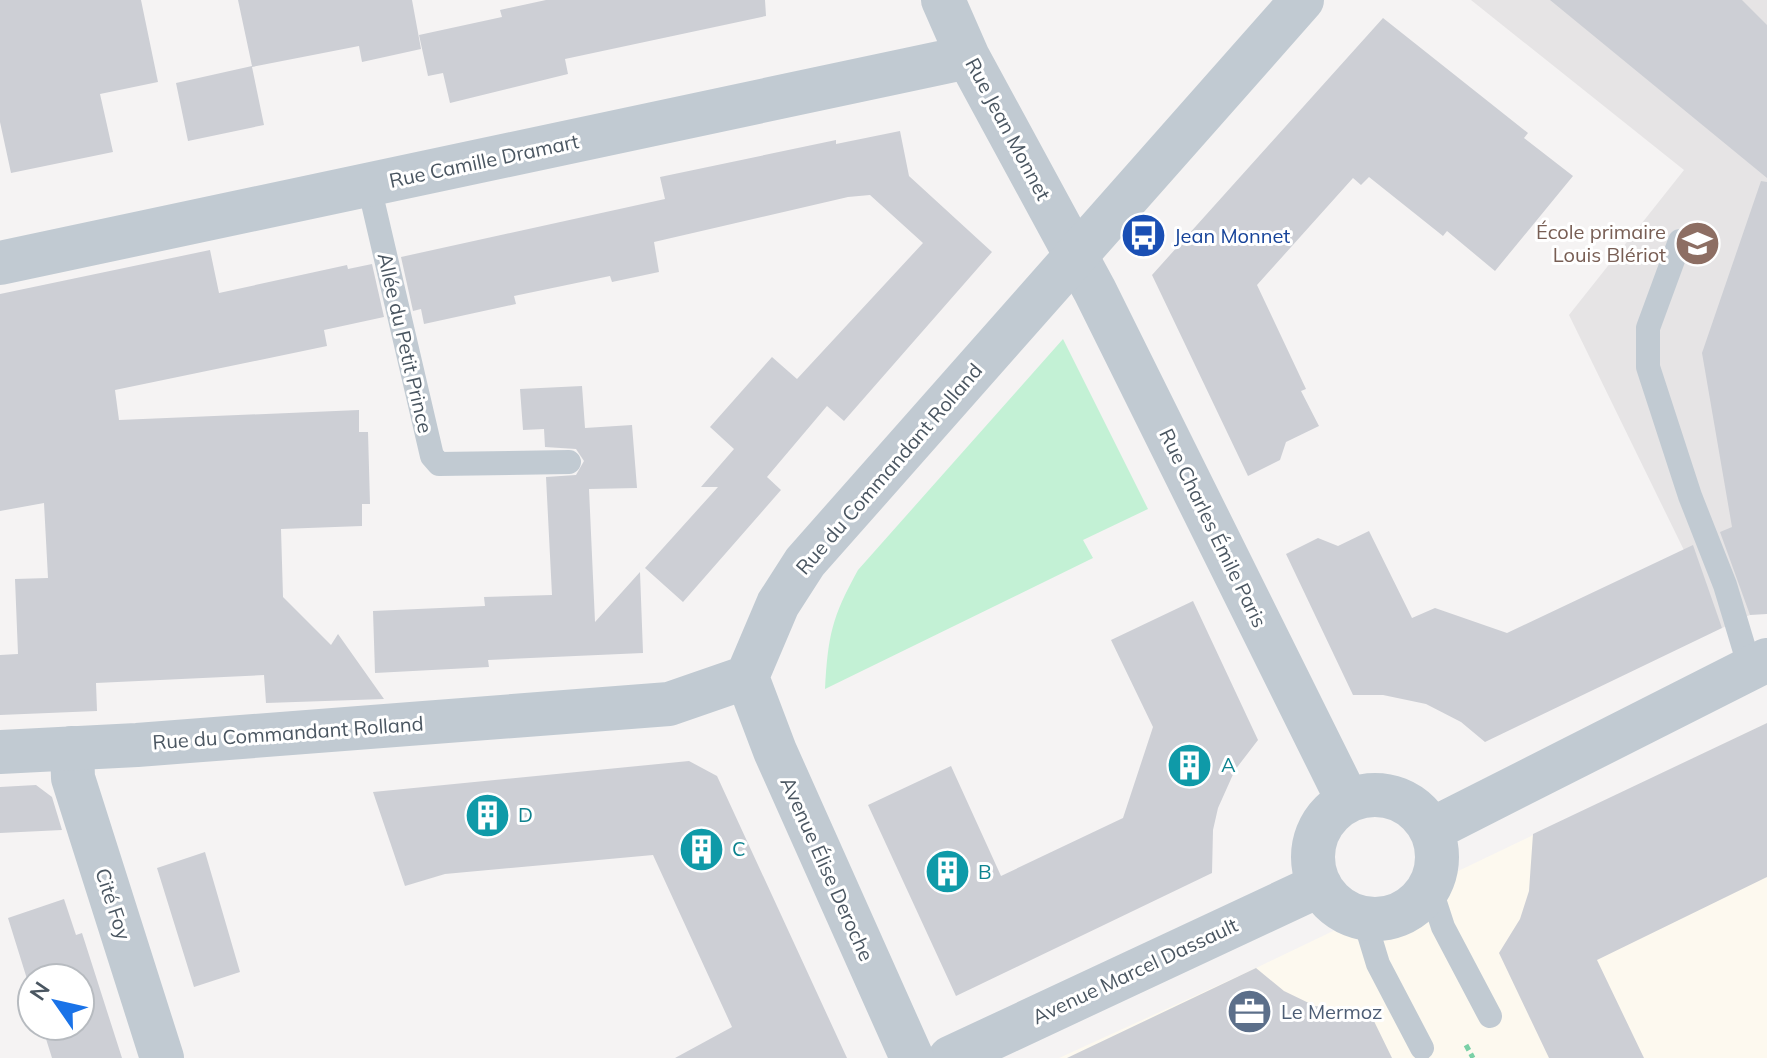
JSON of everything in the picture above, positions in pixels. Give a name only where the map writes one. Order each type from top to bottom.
[{"type":"street","name":"Rue Jean Monnet","points":[[943,0],[968,57],[1076,255]]},
{"type":"street","name":"Rue du Commandant Rolland","points":[[0,752],[669,704],[747,677],[778,604],[805,562],[1302,0]]},
{"type":"street","name":"Rue Camille Dramart","points":[[0,263],[968,57]]},
{"type":"street","name":"Rue Charles Émile Paris","points":[[1076,255],[1348,801]]},
{"type":"street","points":[[1431,830],[1759,664]]},
{"type":"street","name":"Avenue Élise Deroche","points":[[747,677],[775,751],[912,1058]]},
{"type":"street","name":"Cité Foy","points":[[72,748],[73,778],[162,1058]]},
{"type":"street","points":[[1367,796],[1396,799],[1420,814],[1431,830],[1437,868],[1430,887],[1418,902],[1403,913],[1384,919],[1364,918],[1346,912],[1331,901],[1320,885],[1314,866],[1314,847],[1332,813],[1348,801],[1367,796]]},
{"type":"street","name":"Avenue Marcel Dassault","points":[[950,1058],[1320,885]]},
{"type":"lane","name":"Allée du Petit Prince","points":[[369,186],[432,456],[439,464],[569,462]]},
{"type":"lane","points":[[1680,241],[1648,328],[1648,367],[1690,496],[1759,664]]},
{"type":"lane","points":[[1430,887],[1443,927],[1490,1016]]},
{"type":"lane","points":[[1364,918],[1378,964],[1422,1048]]},
{"type":"shaded area","name":"École primaire Louis Blériot","points":[[1471,0],[1767,0],[1767,607],[1722,628],[1569,315],[1684,170]]},
{"type":"shaded area","points":[[1767,723],[1767,1058],[1059,1058],[1256,968]]},
{"type":"green space","points":[[1063,339],[1148,509],[1083,540],[1093,558],[825,689],[833,627],[858,570]]},
{"type":"building","points":[[0,0],[141,0],[158,82],[100,94],[113,152],[11,173],[0,122]]},
{"type":"building","points":[[238,0],[412,0],[421,49],[362,62],[359,46],[252,67],[264,125],[188,141],[176,83],[252,66]]},
{"type":"building","points":[[546,0],[765,0],[766,16],[565,59],[568,74],[450,103],[443,73],[428,76],[419,35],[502,17],[500,10]]},
{"type":"building","points":[[1550,0],[1742,0],[1767,25],[1767,178]]},
{"type":"building","points":[[1383,18],[1528,133],[1524,138],[1573,176],[1495,271],[1447,231],[1443,236],[1369,177],[1361,185],[1353,178],[1257,285],[1306,389],[1301,391],[1319,426],[1286,442],[1280,460],[1248,476],[1152,275]]},
{"type":"building","points":[[900,131],[909,176],[992,252],[844,421],[827,406],[767,477],[781,490],[683,602],[645,568],[718,487],[701,487],[734,449],[710,427],[772,357],[797,379],[923,243],[870,195],[848,197],[654,242],[659,272],[612,282],[610,276],[514,296],[516,304],[424,324],[421,309],[413,311],[401,257],[665,199],[660,177],[836,140],[836,144]]},
{"type":"building","points":[[1761,181],[1767,182],[1767,614],[1750,615],[1720,532],[1732,527],[1702,353]]},
{"type":"building","points":[[210,250],[219,293],[347,265],[348,269],[372,264],[384,317],[324,330],[327,346],[115,390],[119,420],[359,410],[359,432],[368,432],[370,504],[362,504],[362,526],[281,529],[283,597],[331,645],[338,634],[384,699],[266,703],[264,675],[96,683],[97,711],[0,715],[0,655],[18,654],[15,579],[48,578],[44,503],[0,511],[0,294]]},
{"type":"building","points":[[582,386],[585,428],[632,425],[637,488],[589,489],[595,622],[640,572],[643,653],[488,660],[489,667],[375,673],[373,611],[485,606],[484,597],[552,595],[546,477],[576,475],[584,461],[576,449],[545,447],[544,429],[523,430],[520,389]]},
{"type":"building","points":[[1369,531],[1412,618],[1435,608],[1507,633],[1693,545],[1722,628],[1485,742],[1461,722],[1426,704],[1383,695],[1353,695],[1286,554],[1318,538],[1338,546]]},
{"type":"building","points":[[1193,601],[1258,740],[1235,770],[1218,808],[1213,830],[1212,873],[956,996],[868,805],[951,766],[1001,876],[1123,818],[1153,727],[1111,640]]},
{"type":"building","points":[[1767,723],[1767,877],[1597,960],[1644,1058],[1549,1058],[1499,953],[1520,919],[1529,891],[1533,834]]},
{"type":"building","points":[[689,761],[717,776],[847,1058],[675,1058],[732,1027],[653,855],[445,874],[405,886],[373,792]]},
{"type":"building","points":[[36,785],[52,797],[62,830],[0,833],[0,787]]},
{"type":"building","points":[[205,852],[240,972],[194,987],[157,868]]},
{"type":"building","points":[[64,899],[76,935],[82,933],[91,962],[22,962],[8,918]]},
{"type":"building","name":"Le Mermoz","points":[[1256,968],[1284,991],[1315,1006],[1371,1015],[1392,1058],[1067,1058]]},
{"type":"building","points":[[96,977],[122,1058],[52,1058],[47,1042],[96,1042]]},
{"type":"place","name":"Jean Monnet","points":[[1143,236]]},
{"type":"place","name":"École primaire Louis Blériot","points":[[1697,243]]},
{"type":"place","name":"A","points":[[1190,765]]},
{"type":"place","name":"D","points":[[487,815]]},
{"type":"place","name":"C","points":[[701,849]]},
{"type":"place","name":"B","points":[[947,872]]},
{"type":"place","name":"Le Mermoz","points":[[1250,1012]]}]
